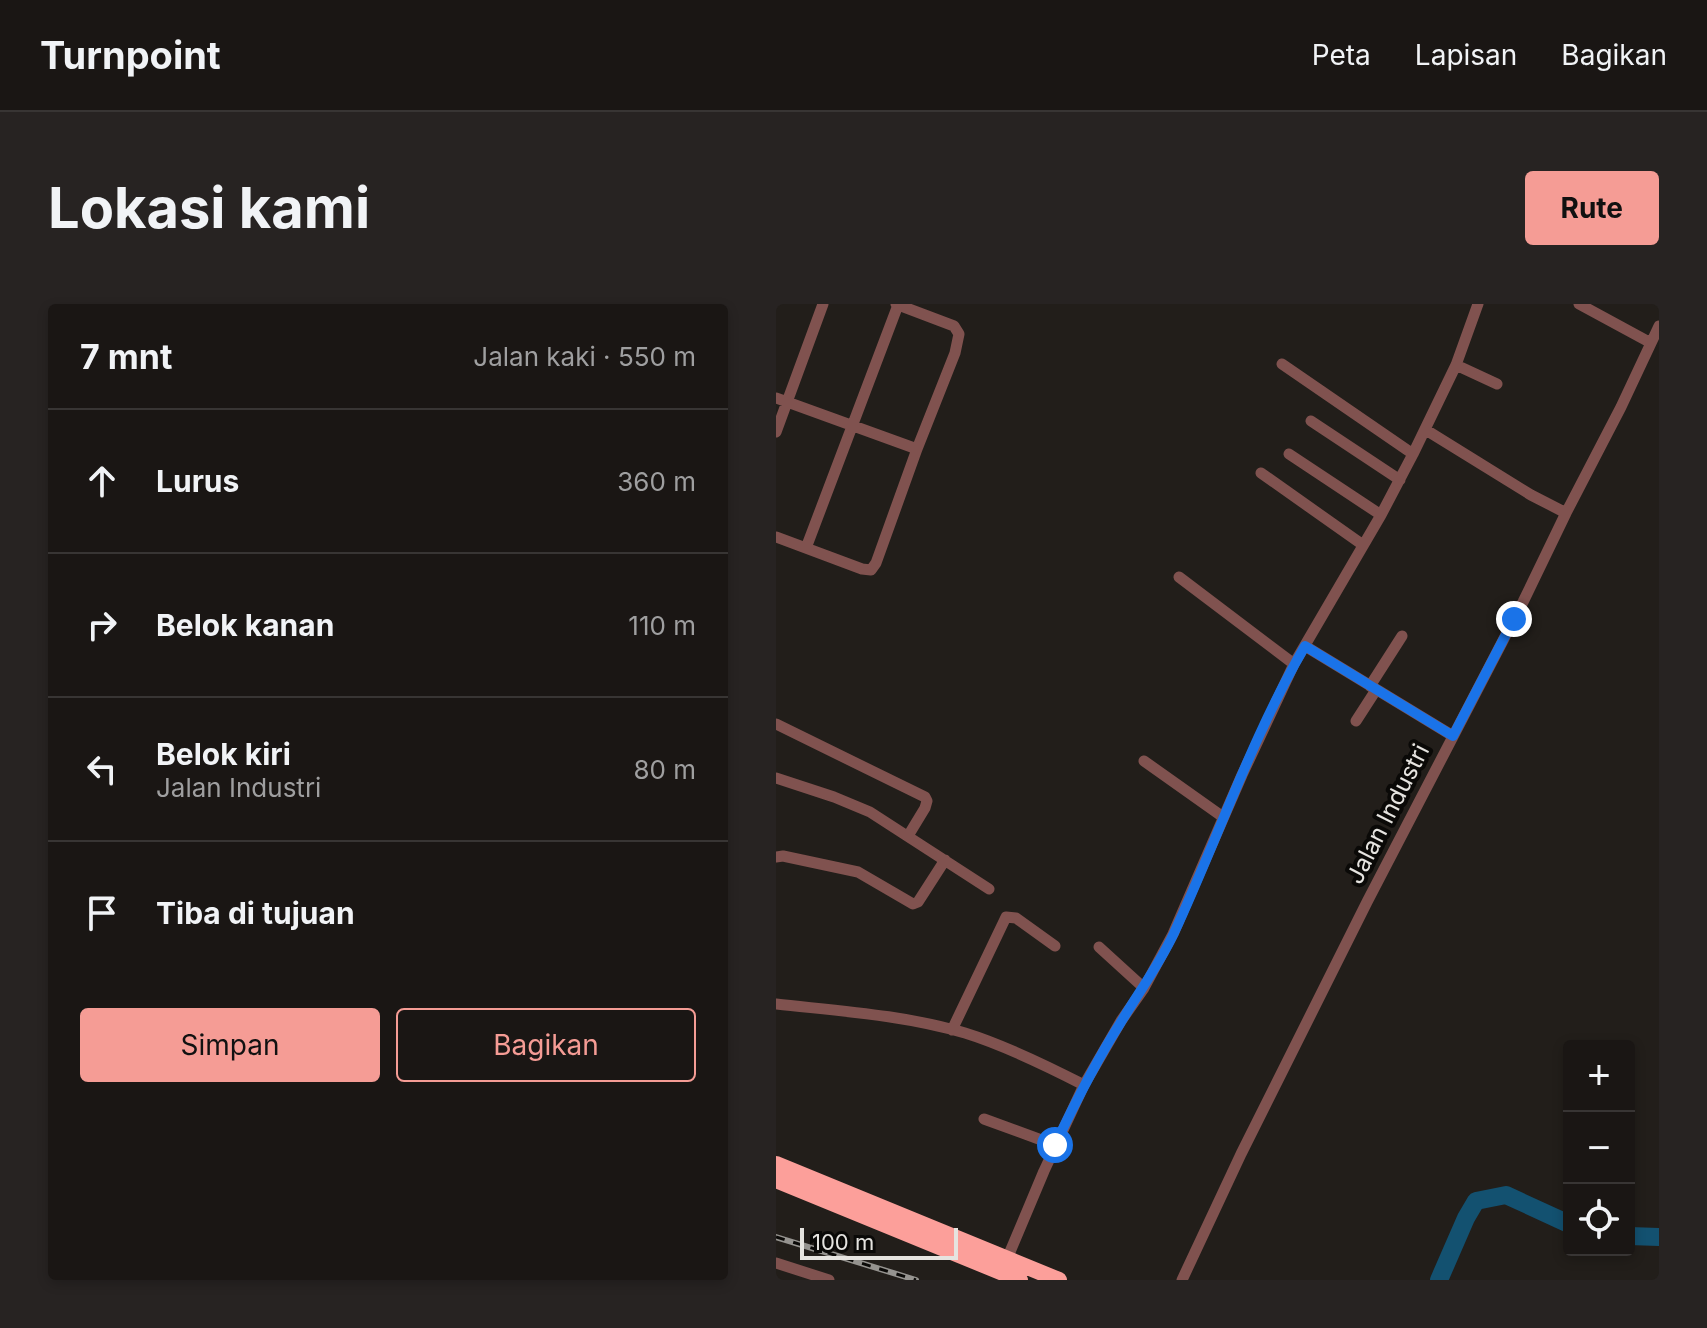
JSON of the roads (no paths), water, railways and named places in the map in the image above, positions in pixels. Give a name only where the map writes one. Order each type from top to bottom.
[{"type":"highway","points":[[776,1164],[1059,1280]]},
{"type":"highway","points":[[776,1180],[1020,1280]]},
{"type":"street","points":[[776,432],[782,400],[823,304]]},
{"type":"street","points":[[776,537],[862,569],[873,568],[952,362],[959,334],[954,326],[897,304],[806,548]]},
{"type":"street","points":[[1007,1259],[1084,1085],[1144,988],[1173,934],[1294,664],[1381,515],[1426,430],[1456,365],[1478,304]]},
{"type":"street","points":[[1579,304],[1651,343]]},
{"type":"street","name":"Jalan Industri","points":[[1182,1280],[1241,1154],[1523,602],[1659,326]]},
{"type":"street","points":[[1282,364],[1413,454]]},
{"type":"street","points":[[1456,365],[1497,384]]},
{"type":"street","points":[[782,400],[917,449]]},
{"type":"street","points":[[1311,421],[1400,480]]},
{"type":"street","points":[[1426,430],[1566,513]]},
{"type":"street","points":[[1289,454],[1381,515]]},
{"type":"street","points":[[1261,473],[1363,545]]},
{"type":"street","points":[[1179,577],[1294,664]]},
{"type":"street","points":[[1356,721],[1402,636]]},
{"type":"street","points":[[1305,646],[1453,736]]},
{"type":"street","points":[[776,724],[926,798],[925,808],[908,836]]},
{"type":"street","points":[[1144,761],[1223,817]]},
{"type":"street","points":[[776,778],[849,803],[883,820],[989,889]]},
{"type":"street","points":[[776,857],[850,870],[913,904],[918,902],[945,860]]},
{"type":"street","points":[[952,1030],[1006,917],[1016,918],[1055,946]]},
{"type":"street","points":[[1099,947],[1144,988]]},
{"type":"street","points":[[776,1004],[883,1017],[952,1030],[989,1041],[1084,1085]]},
{"type":"street","points":[[984,1119],[1055,1145]]},
{"type":"street","points":[[776,1263],[829,1280]]},
{"type":"waterway","points":[[1439,1280],[1476,1201],[1506,1195],[1563,1221]]},
{"type":"waterway","points":[[1635,1236],[1659,1237]]},
{"type":"railway","points":[[776,1237],[916,1280]]}]
